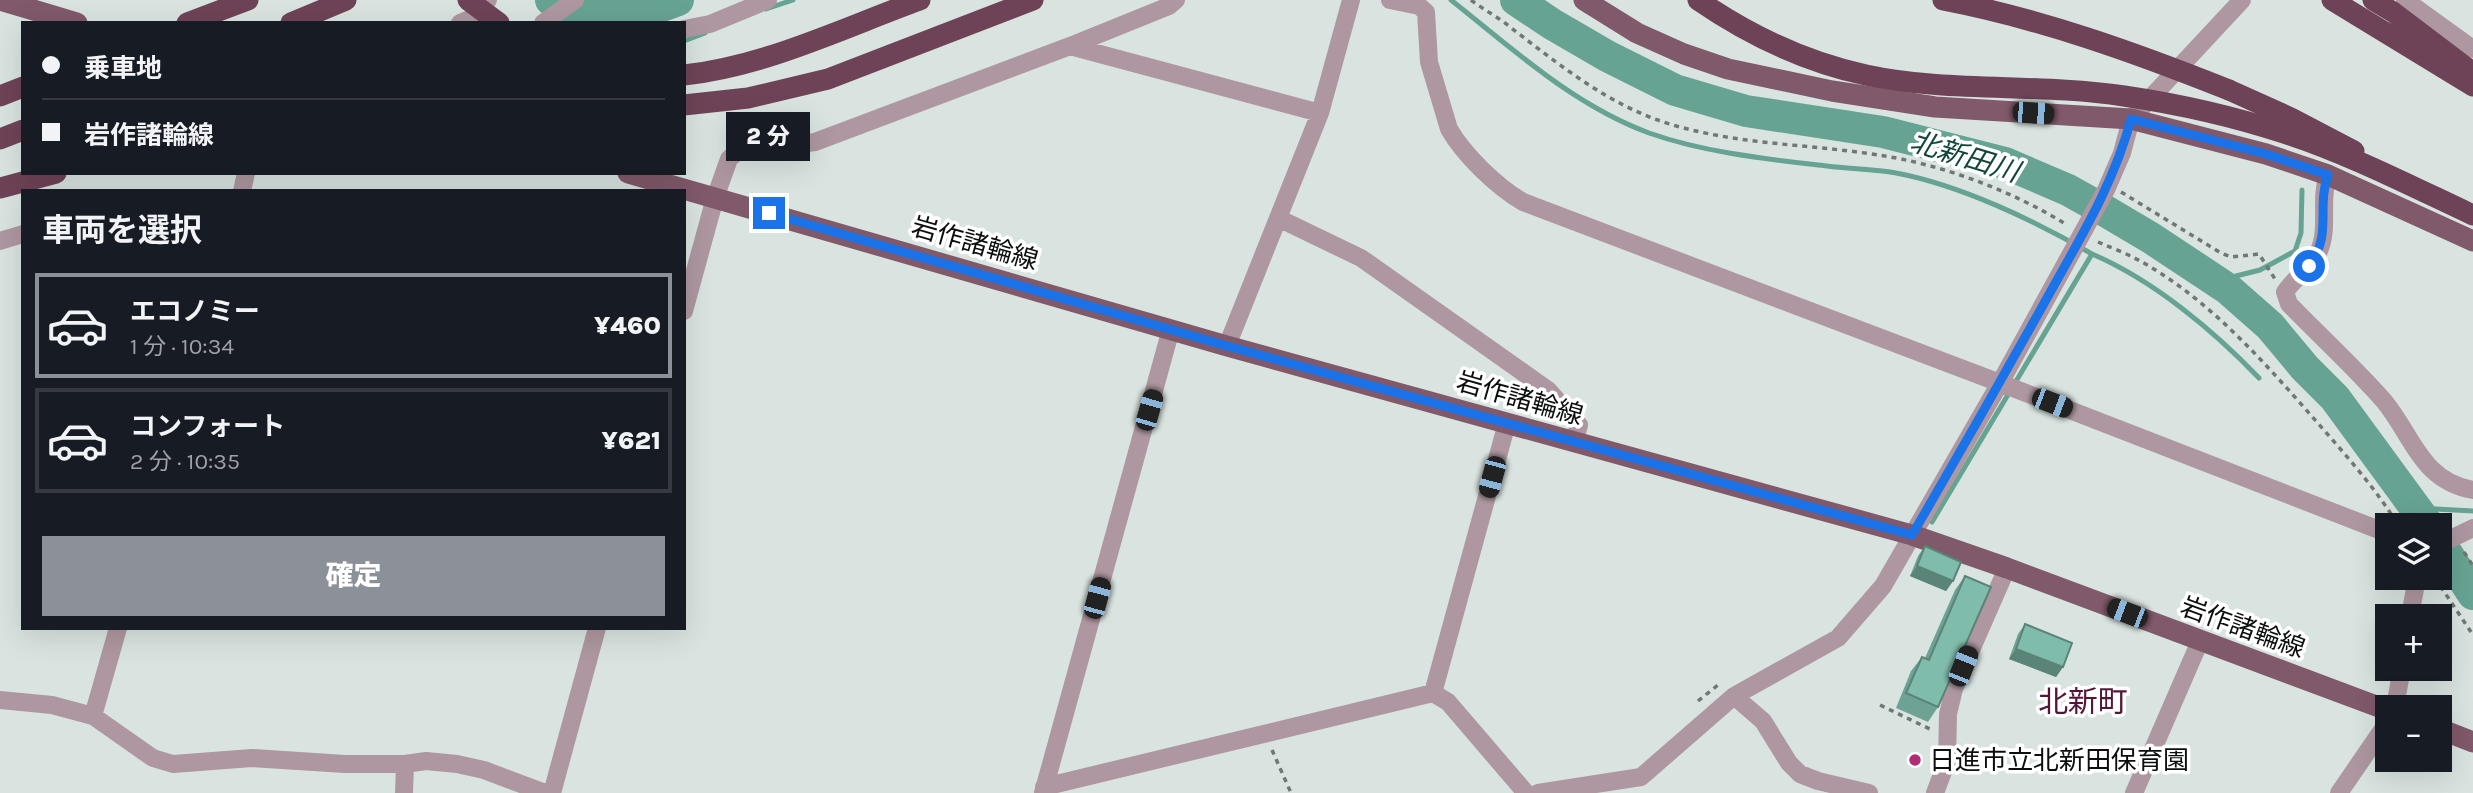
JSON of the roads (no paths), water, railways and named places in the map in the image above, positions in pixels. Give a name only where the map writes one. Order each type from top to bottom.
[{"type":"highway","points":[[192,21],[248,0]]},
{"type":"highway","points":[[296,21],[346,0]]},
{"type":"highway","points":[[468,0],[496,21]]},
{"type":"highway","points":[[686,75],[751,62],[920,0]]},
{"type":"highway","points":[[686,105],[748,98],[828,79],[1033,0]]},
{"type":"highway","points":[[1698,0],[1753,34],[1786,50],[1867,75],[1949,84],[2079,90],[2158,102],[2228,117],[2285,133],[2328,149],[2473,215]]},
{"type":"highway","points":[[1943,0],[2024,19],[2104,43],[2229,90],[2302,124],[2473,215]]},
{"type":"highway","points":[[2332,0],[2473,86]]},
{"type":"highway","points":[[2373,0],[2473,73]]},
{"type":"highway","points":[[0,96],[21,88]]},
{"type":"highway","points":[[0,139],[21,131]]},
{"type":"highway","points":[[0,188],[49,175]]},
{"type":"main road","points":[[0,0],[71,21]]},
{"type":"main road","points":[[1584,0],[1637,33],[1684,54],[1728,69],[1832,91],[1935,107],[2131,119],[2266,154],[2328,175],[2473,241]]},
{"type":"main road","name":"岩作諸輪線","points":[[635,175],[684,189]]},
{"type":"main road","name":"岩作諸輪線","points":[[686,189],[1227,346],[1912,535],[2375,706]]},
{"type":"main road","points":[[2452,734],[2473,742]]},
{"type":"street","points":[[465,21],[472,18],[488,0]]},
{"type":"street","points":[[546,21],[575,0]]},
{"type":"street","points":[[686,29],[710,24],[768,0]]},
{"type":"street","points":[[686,304],[729,159],[745,144],[793,145],[815,142],[1070,46],[1169,6],[1175,0]]},
{"type":"street","points":[[1227,346],[1320,113],[1351,0]]},
{"type":"street","points":[[1390,0],[1419,6],[1426,12],[1429,62],[1449,129],[1455,139],[1509,194],[1523,202],[2375,522]]},
{"type":"street","points":[[1538,793],[1641,777],[1734,696],[1838,638],[1883,586],[2000,383],[2107,188],[2122,153],[2131,119],[2242,0]]},
{"type":"street","points":[[2405,0],[2473,49]]},
{"type":"street","points":[[1070,46],[1320,113]]},
{"type":"street","points":[[2328,175],[2323,189],[2323,239],[2318,254],[2285,292],[2289,304],[2385,403],[2421,458],[2450,483],[2473,490]]},
{"type":"street","points":[[1278,218],[1361,258],[1548,390],[1579,425],[1574,443]]},
{"type":"street","points":[[0,241],[21,235]]},
{"type":"street","points":[[1171,329],[1043,790],[1433,693],[1448,702],[1526,793]]},
{"type":"street","points":[[1433,693],[1507,423]]},
{"type":"street","points":[[2452,537],[2473,528]]},
{"type":"street","points":[[1934,793],[1947,761],[1948,714],[1954,689],[2007,568]]},
{"type":"street","points":[[93,716],[117,630]]},
{"type":"street","points":[[552,793],[596,630]]},
{"type":"street","points":[[2134,793],[2200,641]]},
{"type":"street","points":[[1734,696],[1763,721],[1788,763],[1800,774],[1869,793]]},
{"type":"street","points":[[0,700],[52,705],[93,716],[153,758],[173,764],[252,758],[345,765],[426,761],[484,770],[545,793]]},
{"type":"street","points":[[2339,793],[2375,740]]},
{"type":"street","points":[[404,793],[405,764]]},
{"type":"waterway","name":"北新田川","points":[[551,0],[577,12],[606,16],[642,11],[678,0]]},
{"type":"waterway","points":[[766,9],[793,0]]},
{"type":"waterway","points":[[1451,0],[1569,92],[1649,133],[1692,146],[1782,161],[1887,172],[1946,186],[2047,229],[2092,254],[1932,522]]},
{"type":"waterway","name":"北新田川","points":[[1516,0],[1607,56],[1675,90],[1746,111],[1883,132],[2005,163],[2068,190],[2102,209],[2228,289],[2270,326],[2305,368],[2335,398],[2419,513]]},
{"type":"waterway","points":[[686,40],[705,33]]},
{"type":"waterway","points":[[2216,281],[2260,270],[2295,251],[2301,233],[2302,190]]},
{"type":"waterway","points":[[2092,254],[2160,292],[2222,342],[2259,378]]},
{"type":"waterway","points":[[2417,508],[2473,511]]},
{"type":"waterway","name":"北新田川","points":[[2452,562],[2473,594]]},
{"type":"place","name":"日進市立北新田保育園","points":[[1915,760]]},
{"type":"district","name":"北新町","points":[[2083,702]]}]
